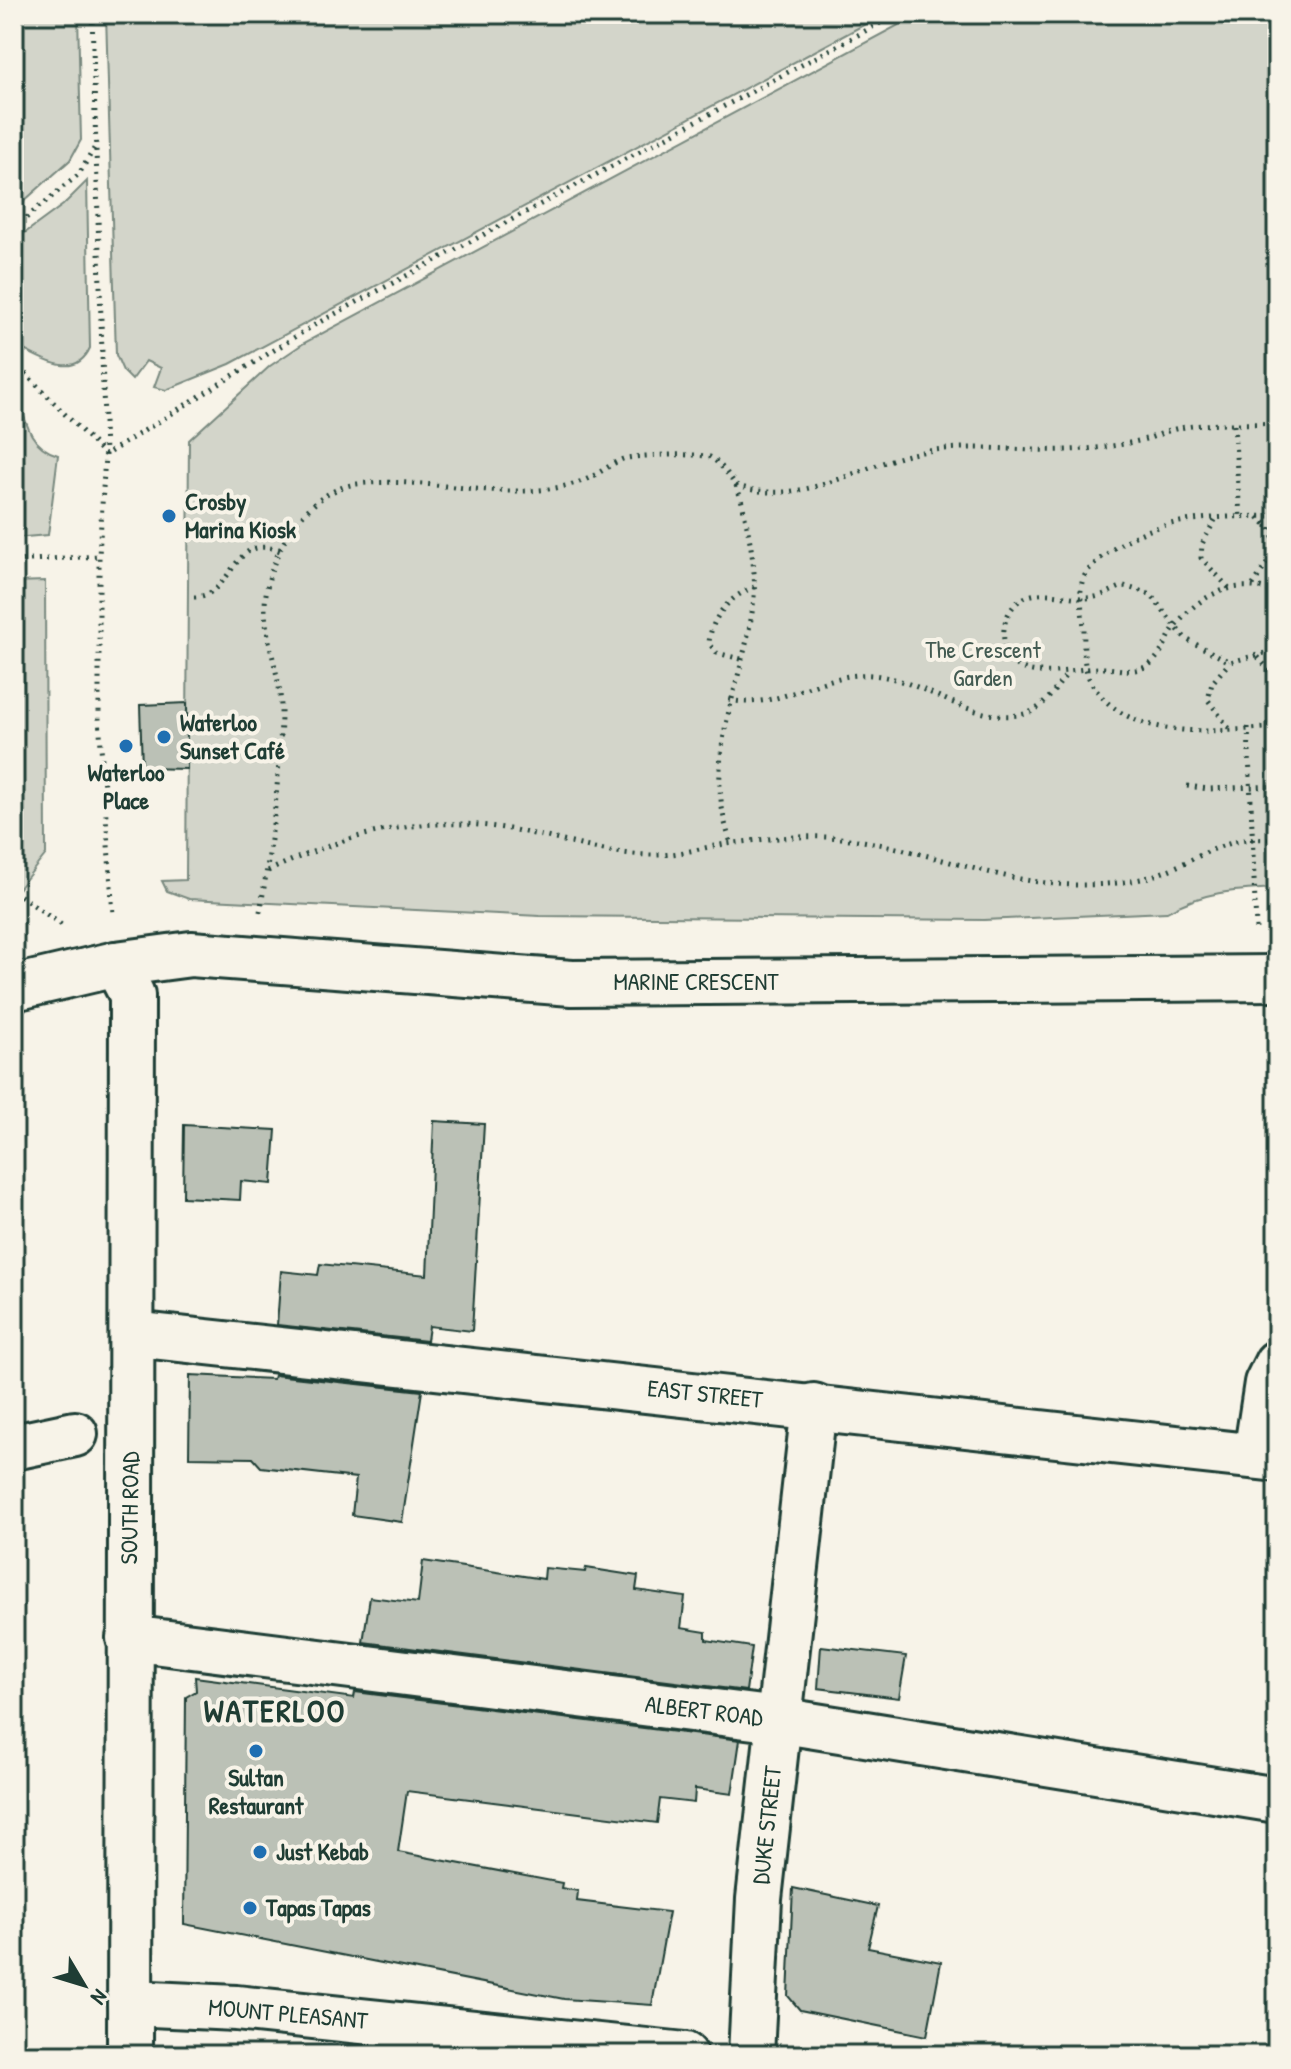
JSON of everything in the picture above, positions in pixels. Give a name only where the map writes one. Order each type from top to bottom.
[{"type":"street","name":"MARINE CRESCENT","points":[[14,988],[116,964],[191,954],[253,956],[572,983],[1268,978]]},
{"type":"street","name":"SOUTH ROAD","points":[[116,964],[132,995],[130,2055]]},
{"type":"street","name":"EAST STREET","points":[[133,1334],[1266,1457]]},
{"type":"street","points":[[1266,1457],[1267,1383],[1277,1363]]},
{"type":"street","name":"DUKE STREET","points":[[751,2055],[759,1899],[814,1406]]},
{"type":"street","points":[[14,1447],[75,1434]]},
{"type":"street","name":"ALBERT ROAD","points":[[129,1638],[778,1720],[1277,1800]]},
{"type":"street","name":"MOUNT PLEASANT","points":[[130,2003],[236,2008],[685,2055]]},
{"type":"path","points":[[92,14],[105,455],[99,556],[99,718],[116,964]]},
{"type":"path","points":[[105,455],[316,324],[897,14]]},
{"type":"path","points":[[14,228],[79,174],[96,146]]},
{"type":"path","points":[[14,362],[105,455]]},
{"type":"path","points":[[253,956],[277,807],[281,711],[279,678],[265,613],[270,582],[280,551],[309,510],[332,493],[354,484],[450,483],[513,492],[553,488],[587,479],[627,457],[708,456],[735,484],[752,491],[783,492],[853,476],[888,461],[921,452],[981,445],[1066,450],[1147,439],[1179,428],[1277,423]]},
{"type":"path","points":[[1234,425],[1240,517]]},
{"type":"path","points":[[731,843],[725,824],[719,769],[729,700],[748,634],[754,587],[749,536],[735,484]]},
{"type":"path","points":[[1253,585],[1277,548],[1269,527],[1258,516]]},
{"type":"path","points":[[1277,516],[1176,522],[1130,538],[1090,570],[1083,579],[1082,598],[1086,668],[1103,696],[1119,711],[1142,722],[1180,730],[1277,727]]},
{"type":"path","points":[[1216,519],[1202,544],[1201,558],[1229,588]]},
{"type":"path","points":[[194,597],[211,593],[249,550],[268,546],[280,551]]},
{"type":"path","points":[[14,561],[99,556]]},
{"type":"path","points":[[1277,593],[1253,585],[1229,588],[1189,608],[1175,626],[1159,656],[1148,665],[1121,671],[1086,668],[1068,673],[1043,674],[1022,668],[1005,647],[1005,621],[1021,600],[1032,594],[1099,597],[1124,586],[1138,588],[1160,603],[1175,626],[1186,639],[1230,662],[1277,650]]},
{"type":"path","points":[[741,659],[717,653],[709,643],[709,637],[725,606],[742,591],[754,587]]},
{"type":"path","points":[[1258,657],[1277,679]]},
{"type":"path","points":[[1230,662],[1212,683],[1208,700],[1219,719],[1230,728]]},
{"type":"path","points":[[729,700],[771,702],[833,681],[872,675],[984,712],[1023,715],[1041,707],[1068,673]]},
{"type":"path","points":[[1269,727],[1277,714]]},
{"type":"path","points":[[1248,727],[1252,839],[1268,978]]},
{"type":"path","points":[[1187,786],[1251,789],[1277,786]]},
{"type":"path","points":[[268,871],[362,834],[408,824],[516,830],[588,848],[651,855],[709,850],[731,843],[817,836],[851,839],[925,854],[1008,878],[1084,885],[1150,877],[1212,848],[1252,839],[1277,840]]},
{"type":"green space","points":[[14,14],[78,14],[81,140],[70,160],[14,210]]},
{"type":"green space","points":[[106,14],[884,14],[230,364],[166,390],[154,387],[161,368],[146,361],[132,380],[123,371],[116,355]]},
{"type":"green space","name":"The Crescent Garden","points":[[919,14],[1277,14],[1277,888],[1207,896],[1167,912],[984,920],[540,916],[189,899],[167,891],[162,881],[186,880],[189,440],[270,366],[304,343]]},
{"type":"green space","points":[[87,181],[90,348],[75,364],[55,364],[14,345],[14,241],[63,205]]},
{"type":"green space","points":[[14,383],[32,435],[38,444],[58,455],[48,535],[14,538]]},
{"type":"green space","points":[[45,581],[46,854],[14,894],[14,582]]},
{"type":"building","points":[[187,703],[187,769],[142,768],[140,705]]},
{"type":"building","points":[[434,1121],[484,1124],[472,1331],[429,1326],[427,1341],[277,1325],[281,1271],[318,1275],[320,1264],[427,1275]]},
{"type":"building","points":[[184,1125],[276,1130],[272,1184],[241,1181],[240,1200],[183,1197]]},
{"type":"building","points":[[190,1375],[273,1379],[274,1375],[422,1391],[402,1522],[352,1515],[356,1478],[261,1467],[253,1458],[189,1457]]},
{"type":"building","points":[[423,1561],[544,1579],[545,1568],[585,1572],[586,1568],[638,1576],[636,1590],[685,1597],[681,1628],[706,1632],[706,1640],[752,1647],[746,1691],[363,1642],[370,1597],[418,1603]]},
{"type":"building","points":[[821,1646],[906,1656],[899,1698],[818,1688]]},
{"type":"building","points":[[195,1677],[354,1698],[355,1692],[740,1740],[732,1794],[695,1789],[694,1803],[660,1799],[657,1823],[407,1791],[398,1852],[562,1883],[561,1888],[578,1891],[577,1901],[669,1912],[652,2005],[564,1999],[184,1924],[186,1697],[196,1691]]},
{"type":"building","points":[[793,1888],[878,1906],[868,1948],[941,1962],[927,2036],[800,2010],[788,1996]]},
{"type":"place","name":"Crosby Marina Kiosk","points":[[169,516]]},
{"type":"place","name":"Waterloo Sunset Café","points":[[164,737]]},
{"type":"place","name":"Waterloo Place","points":[[126,746]]},
{"type":"place","name":"Sultan Restaurant","points":[[256,1751]]},
{"type":"place","name":"Just Kebab","points":[[260,1852]]},
{"type":"place","name":"Tapas Tapas","points":[[250,1908]]},
{"type":"district","name":"WATERLOO","points":[[275,1711]]}]
